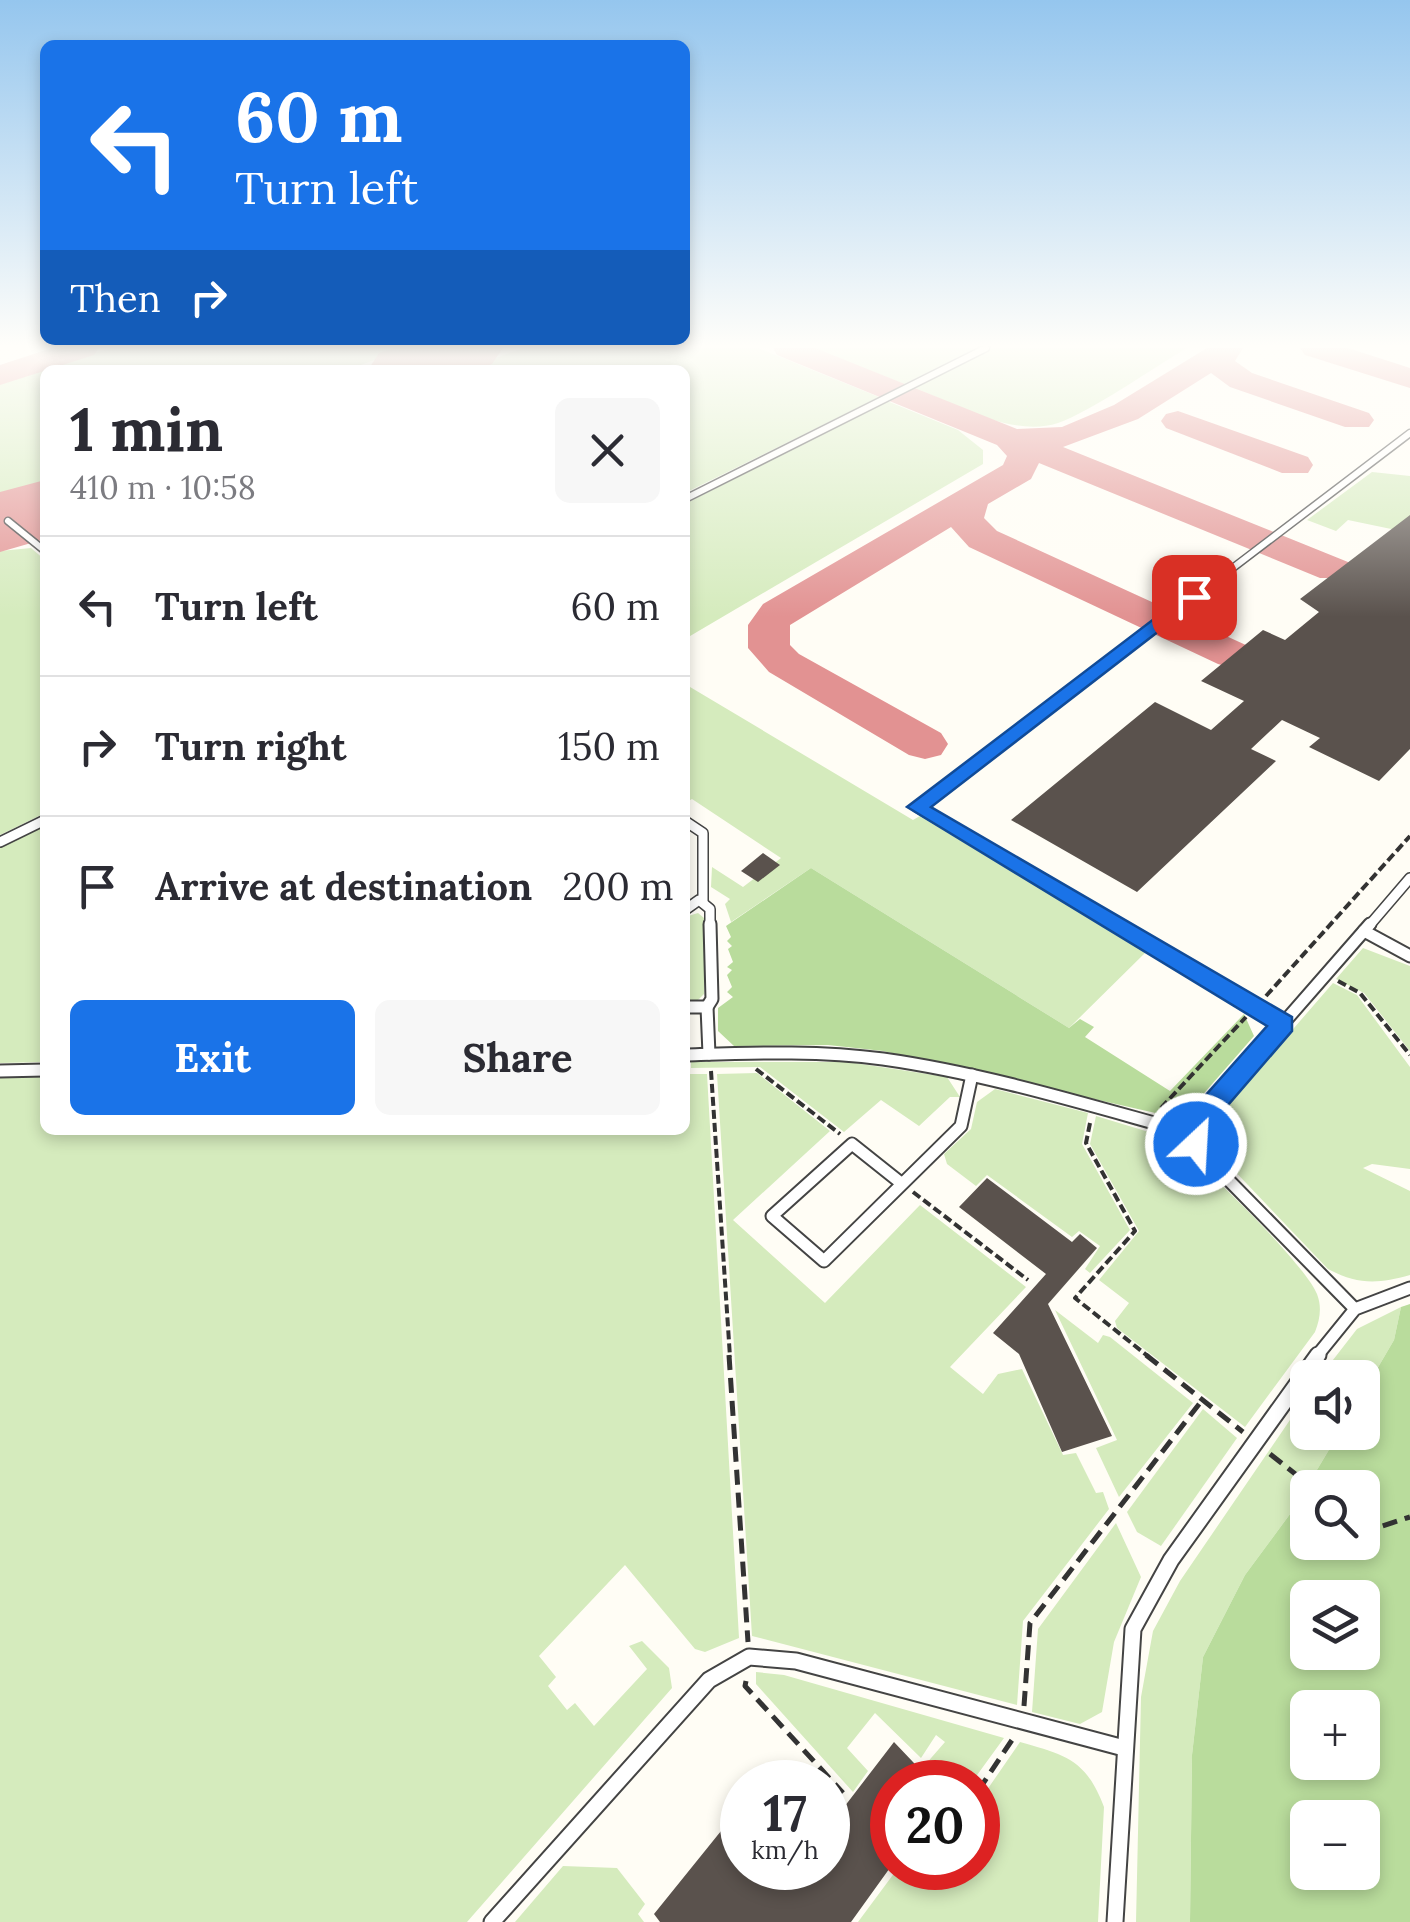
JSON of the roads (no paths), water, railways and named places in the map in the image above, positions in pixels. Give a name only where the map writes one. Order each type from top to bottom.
[{"type":"lane","points":[[690,496],[807,438]]},
{"type":"lane","points":[[1283,1024],[917,807],[1404,438]]},
{"type":"lane","points":[[8,520],[40,547]]},
{"type":"lane","points":[[0,842],[40,822]]},
{"type":"lane","points":[[690,824],[703,833],[703,904]]},
{"type":"lane","points":[[1355,1309],[1202,1153],[1194,1134],[1197,1123],[1410,878]]},
{"type":"lane","points":[[690,906],[698,900],[710,908],[709,1054]]},
{"type":"lane","points":[[1364,931],[1410,956]]},
{"type":"lane","points":[[690,1007],[707,1007]]},
{"type":"lane","points":[[690,1055],[830,1054],[972,1076],[1194,1134]]},
{"type":"lane","points":[[0,1070],[40,1070]]},
{"type":"lane","points":[[901,1183],[852,1144],[772,1216],[824,1261],[961,1126],[972,1076]]},
{"type":"lane","points":[[1116,1922],[1133,1629],[1170,1560],[1260,1430],[1355,1309],[1410,1288]]},
{"type":"lane","points":[[492,1922],[709,1680],[749,1657],[796,1660],[1124,1748]]}]
